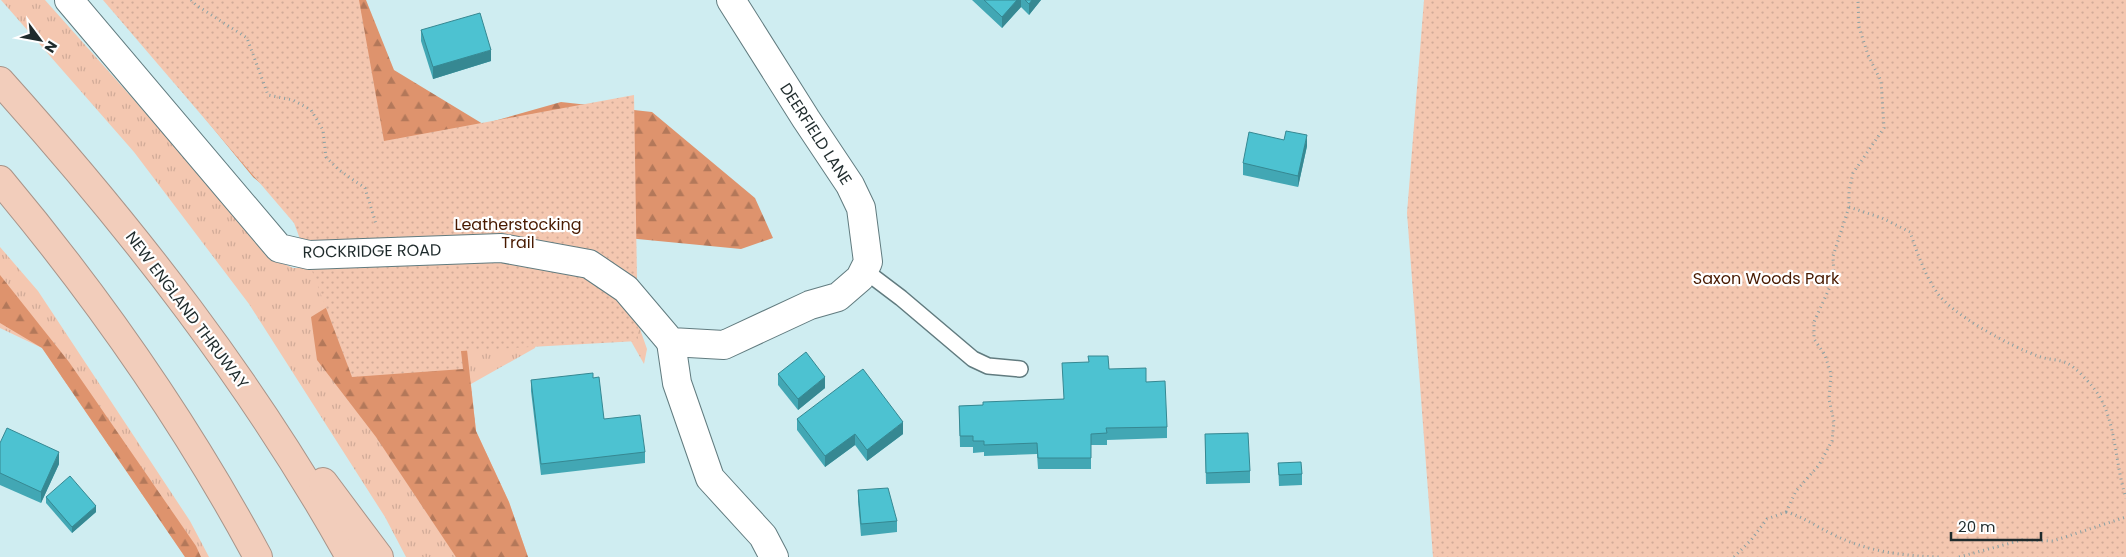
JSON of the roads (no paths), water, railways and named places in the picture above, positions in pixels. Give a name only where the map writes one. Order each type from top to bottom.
[{"type":"highway","name":"NEW ENGLAND THRUWAY","points":[[0,81],[74,165],[199,323],[261,411],[350,557]]},
{"type":"highway","points":[[0,180],[77,276],[140,364],[228,502],[258,557]]},
{"type":"highway","points":[[261,411],[308,464],[379,557]]},
{"type":"street","name":"ROCKRIDGE ROAD","points":[[70,0],[279,248],[309,255],[501,248],[589,264],[626,289],[671,342]]},
{"type":"street","name":"DEERFIELD LANE","points":[[731,0],[796,105],[850,185],[861,208],[867,242],[868,262],[862,274]]},
{"type":"street","points":[[774,557],[763,536],[710,478],[677,383],[671,342],[724,345],[810,305],[838,297],[862,274]]},
{"type":"lane","points":[[862,274],[902,298],[973,359],[988,366],[1020,369]]},
{"type":"park label","name":"Leatherstocking Trail","points":[[518,233]]},
{"type":"park label","name":"Saxon Woods Park","points":[[1766,278]]}]
